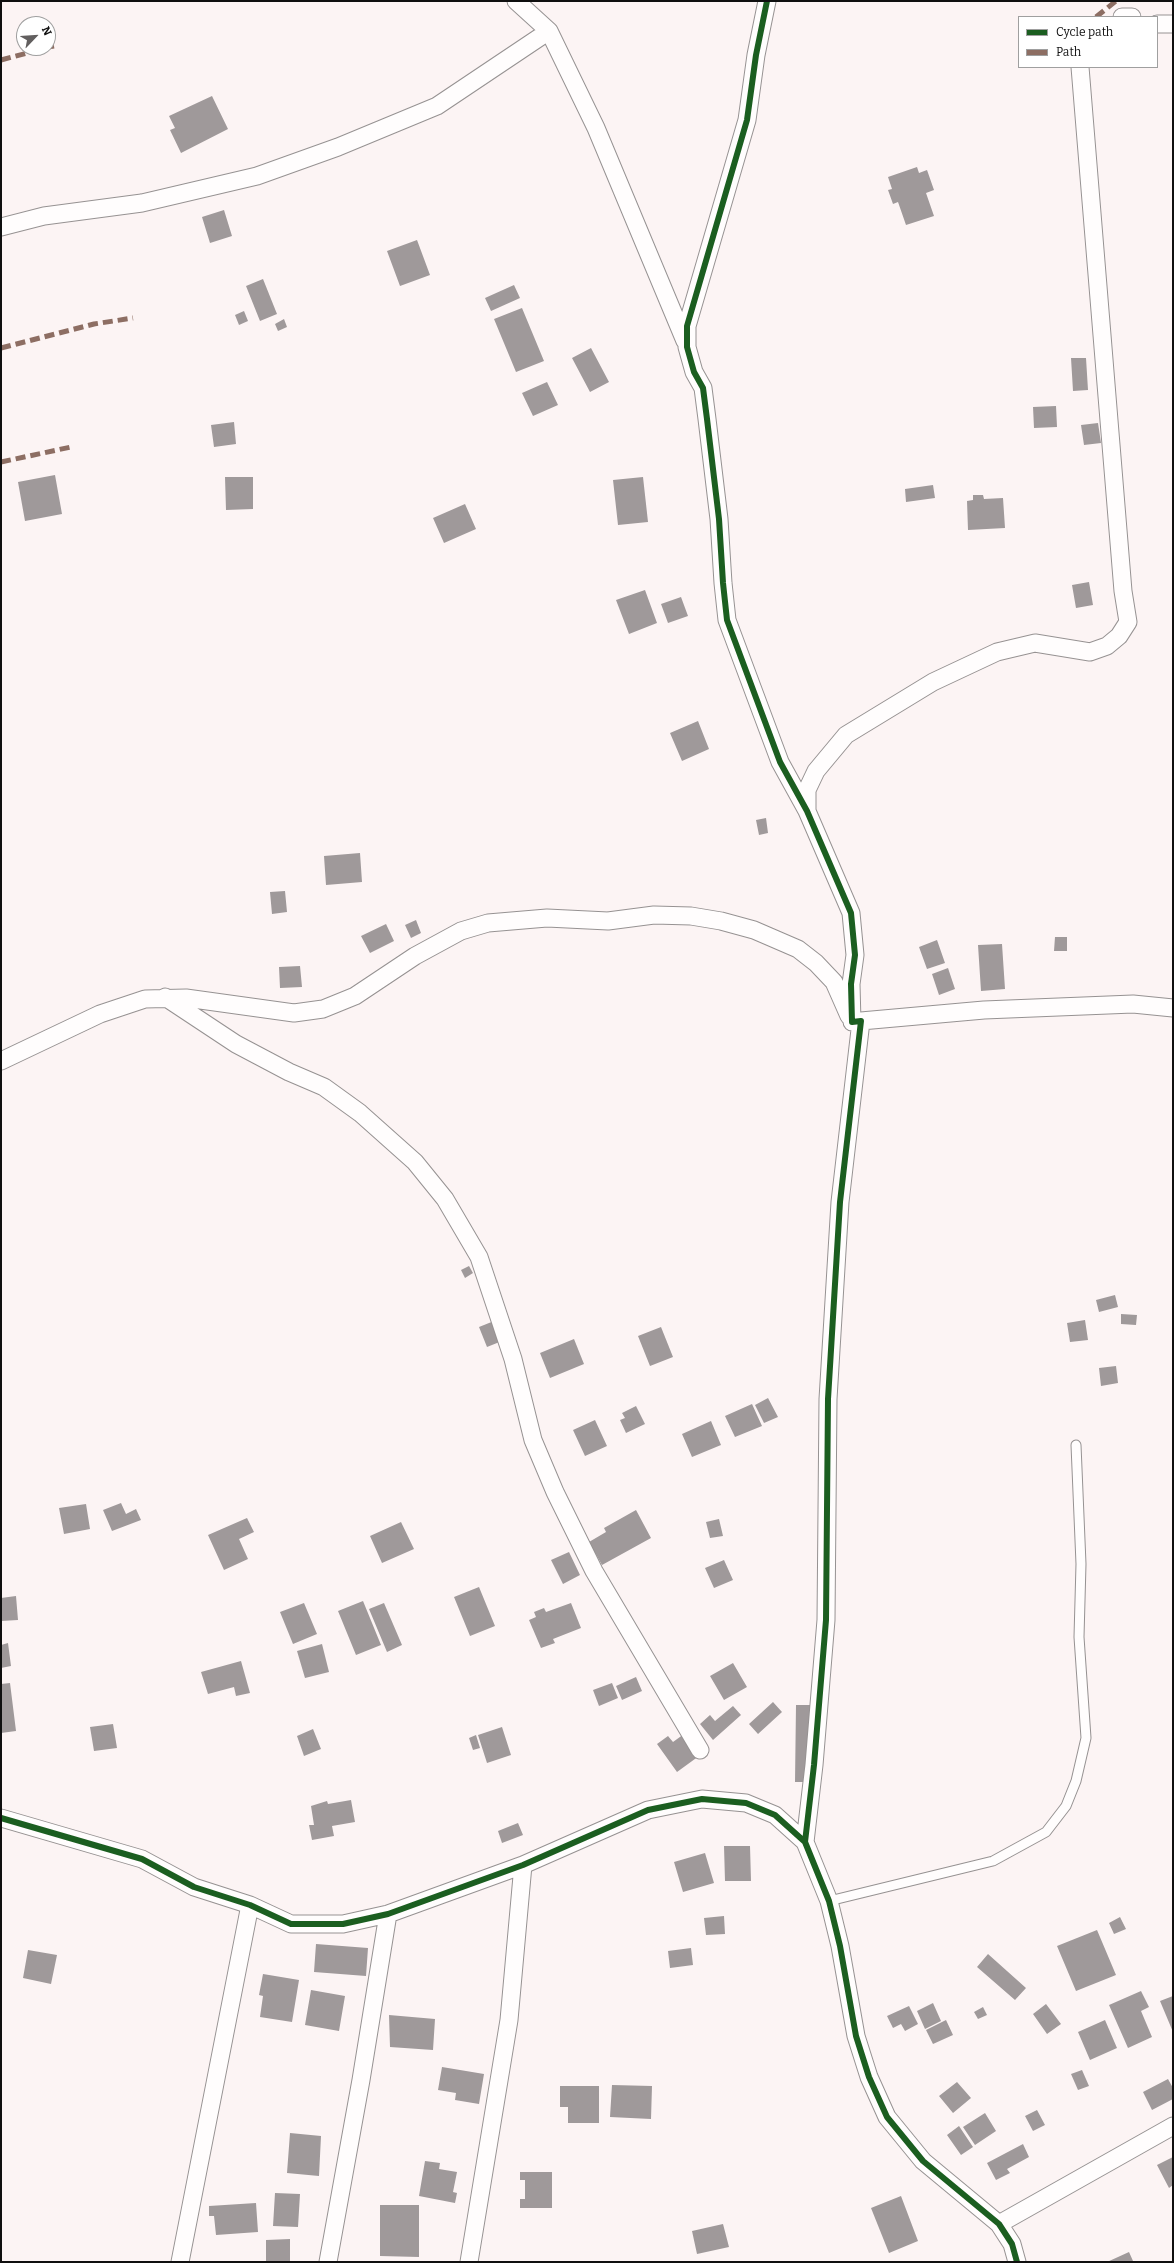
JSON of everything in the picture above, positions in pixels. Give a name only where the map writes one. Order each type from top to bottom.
[{"type":"street","points":[[516,1],[550,31],[596,128],[687,348],[694,372],[703,388],[719,519],[727,620],[780,762],[807,811],[851,912],[855,955],[852,984],[857,1021],[840,1202],[828,1399],[826,1620],[814,1765],[805,1842]]},
{"type":"street","points":[[687,348],[687,326],[747,120],[756,55],[767,1]]},
{"type":"street","points":[[1158,24],[1173,24]]},
{"type":"street","points":[[1,226],[44,216],[142,203],[257,176],[338,147],[436,106],[550,31]]},
{"type":"street","points":[[807,811],[807,790],[816,771],[846,735],[933,682],[997,652],[1035,643],[1090,652],[1107,646],[1119,636],[1128,622],[1122,583],[1080,68]]},
{"type":"street","points":[[1,1061],[100,1014],[145,999],[165,997],[186,998],[294,1013],[323,1009],[355,996],[415,956],[461,931],[488,923],[547,918],[608,921],[654,915],[691,916],[721,921],[754,930],[798,949],[816,963],[834,982],[857,1021]]},
{"type":"street","points":[[165,997],[236,1044],[289,1072],[324,1087],[360,1113],[415,1162],[445,1199],[479,1257],[513,1359],[533,1440],[555,1492],[594,1571],[700,1750]]},
{"type":"street","points":[[857,1021],[984,1010],[1125,1004],[1173,1008]]},
{"type":"street","points":[[1,1818],[142,1859],[194,1887],[250,1905],[291,1924],[343,1924],[388,1914],[523,1866],[648,1810],[702,1799],[746,1803],[775,1815],[805,1842],[829,1901],[840,1946],[856,2036],[869,2077],[887,2117],[923,2161],[999,2224],[1012,2244],[1017,2262]]},
{"type":"street","points":[[469,2262],[509,2020],[523,1866]]},
{"type":"street","points":[[180,2262],[250,1905]]},
{"type":"street","points":[[328,2262],[361,2080],[388,1914]]},
{"type":"street","points":[[999,2224],[1173,2126]]},
{"type":"lane","points":[[829,1901],[993,1861],[1046,1832],[1066,1806],[1076,1781],[1086,1738],[1079,1637],[1081,1564],[1076,1445]]},
{"type":"building","points":[[212,96],[228,129],[181,153],[170,130],[175,128],[169,116]]},
{"type":"building","points":[[917,167],[919,173],[927,170],[934,190],[926,193],[934,216],[906,225],[898,202],[893,204],[888,190],[892,189],[888,177]]},
{"type":"building","points":[[224,210],[232,236],[210,243],[202,217]]},
{"type":"building","points":[[417,240],[430,275],[400,286],[387,251]]},
{"type":"building","points":[[263,279],[277,314],[260,321],[246,286]]},
{"type":"building","points":[[514,285],[520,298],[491,311],[485,298]]},
{"type":"building","points":[[522,308],[544,361],[516,372],[494,319]]},
{"type":"building","points":[[244,311],[248,321],[239,325],[235,315]]},
{"type":"building","points":[[284,319],[287,327],[278,331],[275,324]]},
{"type":"building","points":[[591,348],[609,382],[590,392],[572,358]]},
{"type":"building","points":[[1071,358],[1086,358],[1088,390],[1073,391]]},
{"type":"building","points":[[547,382],[558,405],[533,416],[522,393]]},
{"type":"building","points":[[1056,406],[1057,427],[1034,428],[1033,407]]},
{"type":"building","points":[[234,422],[236,444],[214,447],[211,425]]},
{"type":"building","points":[[1098,423],[1101,443],[1084,445],[1081,425]]},
{"type":"building","points":[[55,475],[62,514],[25,521],[18,482]]},
{"type":"building","points":[[225,477],[253,477],[253,509],[226,510]]},
{"type":"building","points":[[643,477],[648,522],[618,525],[613,480]]},
{"type":"building","points":[[933,485],[935,498],[906,502],[905,489]]},
{"type":"building","points":[[973,495],[983,495],[984,499],[1003,498],[1005,528],[968,530],[967,501],[973,500]]},
{"type":"building","points":[[465,504],[476,529],[444,543],[433,518]]},
{"type":"building","points":[[1089,582],[1093,605],[1076,608],[1072,585]]},
{"type":"building","points":[[645,590],[657,623],[629,634],[616,600]]},
{"type":"building","points":[[681,597],[688,616],[668,623],[661,604]]},
{"type":"building","points":[[698,721],[709,749],[682,761],[670,733]]},
{"type":"building","points":[[766,818],[768,833],[759,835],[756,820]]},
{"type":"building","points":[[360,853],[362,882],[326,885],[324,856]]},
{"type":"building","points":[[285,891],[287,912],[272,914],[270,892]]},
{"type":"building","points":[[416,920],[421,933],[411,938],[405,925]]},
{"type":"building","points":[[386,924],[394,941],[370,953],[361,936]]},
{"type":"building","points":[[1055,937],[1067,937],[1067,951],[1054,951]]},
{"type":"building","points":[[937,940],[945,963],[927,969],[919,947]]},
{"type":"building","points":[[1002,944],[1005,989],[981,991],[978,945]]},
{"type":"building","points":[[300,966],[302,987],[280,988],[279,967]]},
{"type":"building","points":[[948,968],[955,989],[939,995],[932,974]]},
{"type":"building","points":[[469,1266],[473,1273],[465,1278],[461,1270]]},
{"type":"building","points":[[1115,1295],[1118,1307],[1099,1312],[1096,1300]]},
{"type":"building","points":[[1121,1314],[1137,1315],[1136,1325],[1121,1324]]},
{"type":"building","points":[[1085,1320],[1088,1340],[1070,1342],[1067,1323]]},
{"type":"building","points":[[494,1321],[502,1341],[487,1347],[479,1327]]},
{"type":"building","points":[[661,1327],[673,1357],[650,1366],[638,1336]]},
{"type":"building","points":[[574,1339],[584,1364],[550,1378],[540,1353]]},
{"type":"building","points":[[1116,1366],[1118,1383],[1101,1386],[1099,1368]]},
{"type":"building","points":[[768,1398],[778,1417],[764,1423],[755,1405]]},
{"type":"building","points":[[752,1404],[762,1426],[735,1437],[725,1416]]},
{"type":"building","points":[[636,1406],[645,1424],[626,1433],[620,1420],[625,1418],[622,1413]]},
{"type":"building","points":[[595,1420],[607,1446],[585,1456],[573,1430]]},
{"type":"building","points":[[711,1421],[721,1445],[692,1457],[682,1434]]},
{"type":"building","points":[[121,1503],[126,1514],[136,1509],[141,1520],[112,1531],[103,1510]]},
{"type":"building","points":[[86,1504],[90,1529],[64,1534],[59,1508]]},
{"type":"building","points":[[636,1510],[651,1538],[602,1565],[589,1542],[606,1532],[604,1528]]},
{"type":"building","points":[[247,1518],[254,1532],[239,1539],[248,1559],[224,1570],[208,1535]]},
{"type":"building","points":[[719,1519],[723,1536],[710,1538],[706,1522]]},
{"type":"building","points":[[401,1522],[414,1549],[382,1563],[370,1536]]},
{"type":"building","points":[[569,1552],[580,1575],[563,1584],[551,1560]]},
{"type":"building","points":[[724,1560],[733,1580],[714,1588],[705,1568]]},
{"type":"building","points":[[479,1587],[495,1626],[470,1636],[454,1597]]},
{"type":"building","points":[[16,1596],[18,1620],[1,1621],[1,1598]]},
{"type":"building","points":[[363,1601],[381,1645],[356,1655],[338,1611]]},
{"type":"building","points":[[304,1603],[317,1634],[293,1644],[280,1612]]},
{"type":"building","points":[[384,1603],[402,1645],[387,1652],[369,1609]]},
{"type":"building","points":[[571,1603],[581,1628],[553,1639],[555,1643],[541,1648],[529,1620],[536,1617],[534,1612],[544,1608],[546,1612]]},
{"type":"building","points":[[8,1643],[11,1666],[1,1668],[1,1645]]},
{"type":"building","points":[[322,1644],[329,1672],[305,1678],[297,1651]]},
{"type":"building","points":[[241,1661],[250,1693],[236,1696],[234,1687],[208,1694],[201,1672]]},
{"type":"building","points":[[733,1663],[747,1687],[724,1700],[710,1676]]},
{"type":"building","points":[[636,1677],[642,1691],[622,1700],[616,1686]]},
{"type":"building","points":[[10,1683],[16,1731],[1,1733],[1,1684]]},
{"type":"building","points":[[612,1683],[618,1698],[599,1706],[593,1690]]},
{"type":"building","points":[[773,1702],[782,1712],[758,1734],[749,1724]]},
{"type":"building","points":[[796,1705],[810,1705],[808,1782],[795,1782]]},
{"type":"building","points":[[733,1706],[741,1715],[713,1740],[700,1724],[710,1715],[715,1721]]},
{"type":"building","points":[[113,1724],[117,1748],[94,1751],[90,1727]]},
{"type":"building","points":[[502,1727],[511,1755],[487,1763],[478,1735]]},
{"type":"building","points":[[313,1729],[321,1749],[304,1756],[297,1736]]},
{"type":"building","points":[[684,1734],[699,1756],[677,1772],[657,1744],[668,1736],[673,1742]]},
{"type":"building","points":[[476,1735],[480,1748],[473,1750],[469,1738]]},
{"type":"building","points":[[351,1800],[355,1822],[332,1826],[334,1836],[312,1840],[309,1825],[314,1825],[311,1806],[327,1801],[328,1804]]},
{"type":"building","points":[[518,1823],[523,1835],[502,1843],[498,1831]]},
{"type":"building","points":[[724,1846],[750,1846],[751,1881],[725,1881]]},
{"type":"building","points":[[705,1853],[714,1883],[683,1892],[674,1862]]},
{"type":"building","points":[[724,1916],[725,1934],[706,1935],[704,1918]]},
{"type":"building","points":[[1120,1917],[1126,1929],[1114,1934],[1109,1923]]},
{"type":"building","points":[[1097,1930],[1116,1975],[1076,1991],[1057,1946]]},
{"type":"building","points":[[316,1944],[368,1948],[366,1976],[314,1972]]},
{"type":"building","points":[[691,1948],[693,1965],[670,1968],[668,1951]]},
{"type":"building","points":[[28,1950],[57,1955],[51,1984],[23,1978]]},
{"type":"building","points":[[988,1954],[1026,1988],[1015,2000],[977,1967]]},
{"type":"building","points":[[263,1974],[299,1980],[292,2022],[260,2017],[263,1996],[259,1995]]},
{"type":"building","points":[[311,1990],[345,1996],[339,2031],[305,2025]]},
{"type":"building","points":[[1141,1991],[1149,2007],[1141,2011],[1152,2037],[1128,2048],[1109,2005]]},
{"type":"building","points":[[1173,1996],[1173,2032],[1160,2001]]},
{"type":"building","points":[[933,2003],[941,2021],[925,2029],[917,2011]]},
{"type":"building","points":[[1046,2004],[1061,2024],[1047,2034],[1033,2014]]},
{"type":"building","points":[[909,2006],[918,2024],[905,2031],[901,2024],[893,2028],[887,2016]]},
{"type":"building","points":[[983,2007],[987,2015],[978,2019],[974,2012]]},
{"type":"building","points":[[389,2015],[435,2019],[433,2050],[390,2047]]},
{"type":"building","points":[[946,2020],[953,2035],[933,2044],[926,2030]]},
{"type":"building","points":[[1105,2020],[1117,2048],[1090,2060],[1078,2032]]},
{"type":"building","points":[[442,2067],[484,2074],[479,2104],[455,2100],[456,2093],[438,2090]]},
{"type":"building","points":[[1082,2070],[1089,2086],[1078,2090],[1071,2074]]},
{"type":"building","points":[[1168,2079],[1173,2088],[1173,2099],[1152,2110],[1143,2092]]},
{"type":"building","points":[[957,2082],[971,2098],[953,2113],[939,2096]]},
{"type":"building","points":[[612,2085],[652,2086],[651,2119],[610,2117]]},
{"type":"building","points":[[560,2086],[599,2086],[599,2123],[568,2123],[568,2107],[560,2107]]},
{"type":"building","points":[[1037,2110],[1045,2125],[1033,2131],[1025,2116]]},
{"type":"building","points":[[985,2113],[996,2131],[975,2145],[963,2127]]},
{"type":"building","points":[[959,2126],[973,2147],[961,2155],[947,2135]]},
{"type":"building","points":[[290,2133],[321,2136],[319,2176],[287,2173]]},
{"type":"building","points":[[1023,2144],[1029,2157],[1007,2169],[1010,2173],[996,2180],[987,2163]]},
{"type":"building","points":[[1173,2157],[1173,2185],[1169,2188],[1157,2165]]},
{"type":"building","points":[[425,2161],[440,2163],[439,2169],[457,2172],[453,2192],[457,2193],[455,2203],[419,2196]]},
{"type":"building","points":[[520,2172],[552,2172],[552,2208],[520,2208],[520,2199],[525,2199],[525,2180],[520,2180]]},
{"type":"building","points":[[275,2193],[300,2194],[298,2227],[273,2226]]},
{"type":"building","points":[[901,2196],[918,2241],[889,2253],[871,2208]]},
{"type":"building","points":[[256,2203],[258,2232],[216,2235],[214,2216],[209,2216],[209,2206]]},
{"type":"building","points":[[380,2205],[419,2205],[419,2257],[380,2256]]},
{"type":"building","points":[[723,2224],[729,2247],[697,2254],[692,2231]]},
{"type":"building","points":[[290,2239],[290,2262],[266,2262],[266,2240]]},
{"type":"building","points":[[1129,2252],[1133,2261],[1107,2262]]},
{"type":"marked path","points":[[1097,16],[1116,1]]},
{"type":"marked path","points":[[1,60],[16,56]]},
{"type":"marked path","points":[[1,348],[94,324],[133,318]]},
{"type":"marked path","points":[[1,462],[71,447]]},
{"type":"cycle path","points":[[767,1],[756,55],[747,120],[687,326],[687,347],[694,372],[703,388],[719,519],[727,620],[780,762],[807,811],[851,913],[855,955],[851,984],[852,1022],[861,1021],[840,1202],[828,1399],[826,1620],[814,1765],[805,1842]]},
{"type":"cycle path","points":[[1,1818],[142,1859],[194,1887],[250,1905],[291,1924],[343,1924],[388,1914],[523,1865],[648,1810],[702,1799],[746,1803],[775,1815],[805,1842],[829,1901],[840,1946],[856,2036],[869,2077],[887,2117],[923,2161],[999,2224],[1012,2244],[1017,2262]]}]
